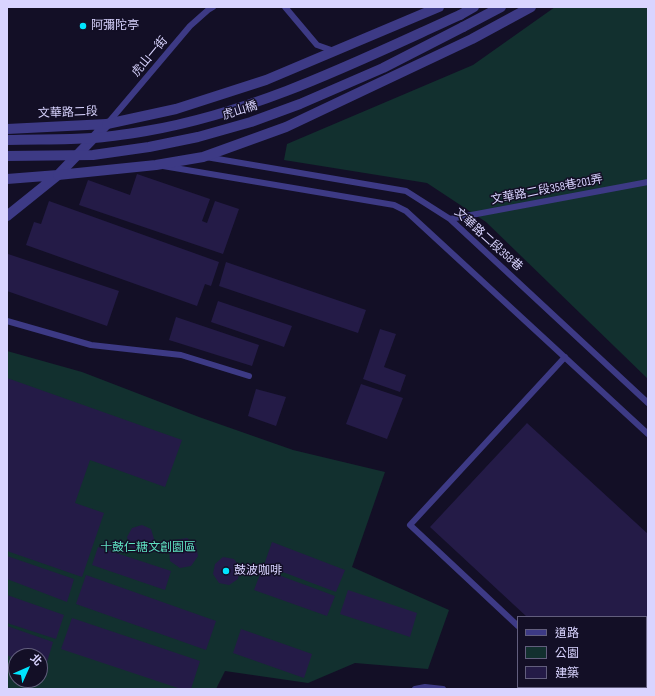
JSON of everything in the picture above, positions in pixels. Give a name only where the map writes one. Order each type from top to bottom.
[{"type":"street","points":[[107,124],[176,109],[266,80],[439,7]]},
{"type":"street","name":"虎山橋","points":[[7,140],[92,138],[146,131],[194,121],[246,106],[294,89],[375,54],[460,15],[474,7]]},
{"type":"street","name":"虎山橋","points":[[7,156],[93,155],[142,148],[198,137],[244,124],[300,104],[382,68],[501,7]]},
{"type":"street","points":[[7,179],[156,165],[203,157],[286,127],[472,39],[531,7]]},
{"type":"street","name":"文華路二段","points":[[7,129],[107,124]]},
{"type":"street","name":"文華路二段","points":[[7,216],[58,175],[107,124]]},
{"type":"lane","name":"虎山一街","points":[[107,124],[190,26],[213,7]]},
{"type":"lane","points":[[284,7],[317,45],[334,51]]},
{"type":"lane","name":"文華路二段358巷","points":[[203,157],[406,191],[450,219],[648,403]]},
{"type":"lane","points":[[156,165],[394,205],[406,211],[648,434]]},
{"type":"lane","name":"文華路二段358巷201弄","points":[[450,219],[648,182]]},
{"type":"lane","points":[[7,321],[91,345],[181,355],[249,376]]},
{"type":"lane","points":[[517,625],[410,525],[565,357]]},
{"type":"lane","points":[[415,689],[425,687],[443,689]]},
{"type":"green space","points":[[555,7],[648,7],[648,379],[486,222],[427,183],[284,160],[287,144],[473,65]]},
{"type":"green space","name":"十鼓仁糖文創園區","points":[[7,351],[82,372],[199,417],[293,450],[385,472],[352,567],[449,610],[428,669],[355,663],[308,683],[225,671],[216,689],[7,689]]},
{"type":"building","points":[[137,174],[210,199],[202,221],[207,223],[215,201],[239,209],[223,254],[79,205],[88,180],[130,195]]},
{"type":"building","points":[[49,201],[219,262],[211,286],[205,284],[197,306],[26,245],[34,222],[41,224]]},
{"type":"building","points":[[8,254],[119,291],[107,326],[7,291]]},
{"type":"building","points":[[226,262],[366,310],[358,333],[219,286]]},
{"type":"building","points":[[218,301],[292,326],[284,347],[211,322]]},
{"type":"building","points":[[176,317],[259,345],[252,366],[169,340]]},
{"type":"building","points":[[380,329],[396,334],[384,367],[406,375],[400,392],[363,379]]},
{"type":"building","points":[[7,378],[182,440],[165,487],[90,460],[75,503],[104,513],[82,577],[7,551]]},
{"type":"building","points":[[361,384],[403,398],[387,439],[346,424]]},
{"type":"building","points":[[256,389],[286,397],[276,426],[248,416]]},
{"type":"building","points":[[527,423],[648,534],[648,621],[647,622],[647,616],[526,616],[430,527]]},
{"type":"building","points":[[142,525],[151,529],[154,539],[149,548],[139,551],[130,547],[127,537],[132,528]]},
{"type":"building","points":[[187,538],[196,545],[198,556],[191,566],[180,568],[170,561],[169,550],[175,540]]},
{"type":"building","points":[[272,542],[345,570],[336,592],[264,565]]},
{"type":"building","points":[[98,547],[171,571],[165,590],[92,565]]},
{"type":"building","points":[[7,556],[74,579],[67,602],[7,579]]},
{"type":"building","name":"鼓波咖啡","points":[[223,557],[234,559],[240,568],[238,579],[229,585],[219,583],[213,574],[215,564]]},
{"type":"building","points":[[262,569],[335,596],[327,616],[254,590]]},
{"type":"building","points":[[86,575],[216,621],[206,650],[76,604]]},
{"type":"building","points":[[348,590],[417,613],[410,637],[340,614]]},
{"type":"building","points":[[7,595],[64,615],[56,639],[7,623]]},
{"type":"building","points":[[72,618],[200,661],[191,689],[181,689],[61,649]]},
{"type":"building","points":[[7,626],[53,642],[48,659],[48,648],[8,648],[7,655]]},
{"type":"building","points":[[241,629],[312,654],[304,678],[233,653]]},
{"type":"building","points":[[648,673],[648,689],[633,689],[647,688]]},
{"type":"place","name":"阿彌陀亭","points":[[83,26]]},
{"type":"place","name":"鼓波咖啡","points":[[226,571]]}]
